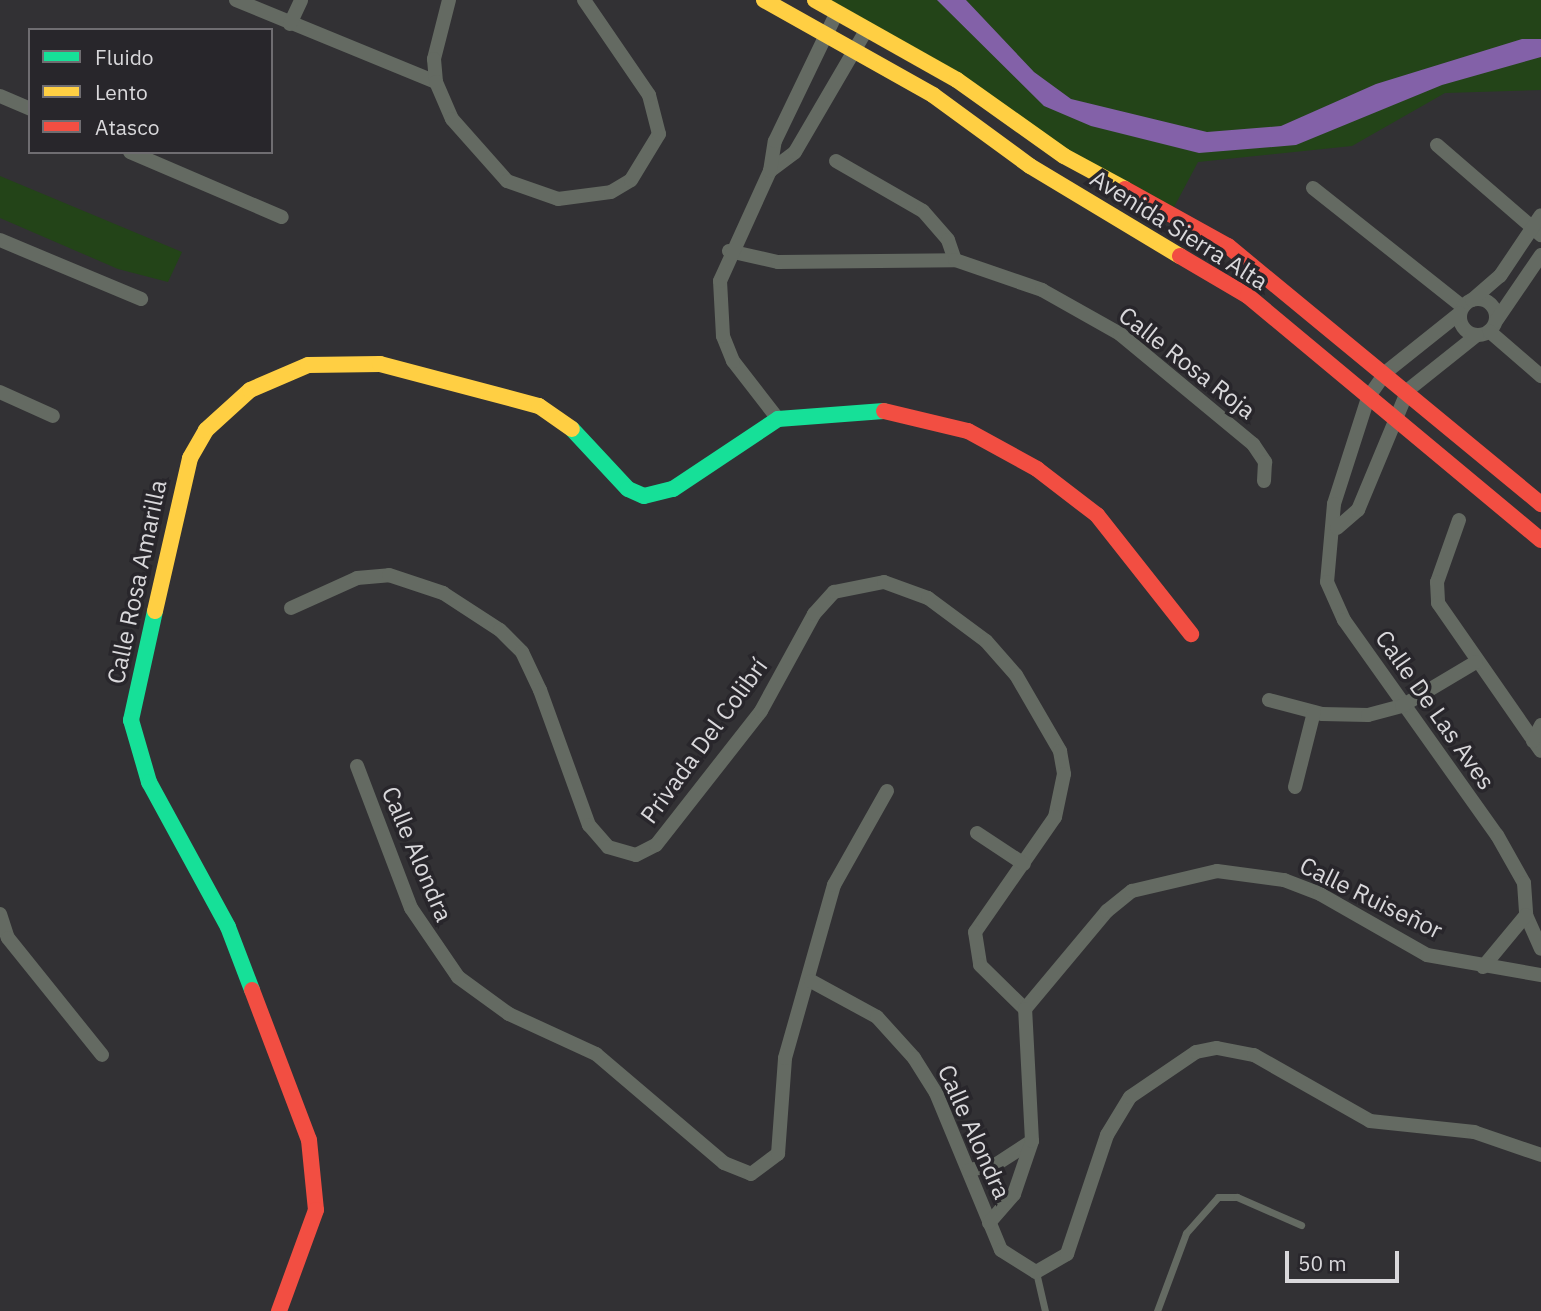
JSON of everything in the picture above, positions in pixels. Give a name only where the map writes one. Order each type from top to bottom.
[{"type":"street","points":[[236,0],[436,82]]},
{"type":"street","points":[[290,24],[301,0]]},
{"type":"street","points":[[449,0],[438,36],[436,82],[452,119],[507,181],[558,199],[611,192],[631,180],[655,149],[657,114],[584,0]]},
{"type":"street","name":"Avenida Sierra Alta","points":[[764,0],[822,37],[933,95],[1030,166],[1106,208],[1248,296],[1541,540]]},
{"type":"street","name":"Avenida Sierra Alta","points":[[815,0],[867,29],[1117,187],[1228,246],[1408,390],[1541,504]]},
{"type":"street","points":[[778,419],[749,387],[723,337],[720,281],[729,251],[770,171],[775,141],[793,107],[822,37],[837,12]]},
{"type":"street","points":[[770,171],[795,152],[867,29]]},
{"type":"street","points":[[0,96],[28,108]]},
{"type":"street","points":[[793,107],[814,118]]},
{"type":"street","points":[[1437,145],[1535,230]]},
{"type":"street","points":[[135,154],[282,217]]},
{"type":"street","points":[[836,161],[923,211],[948,240],[955,260]]},
{"type":"street","points":[[1106,208],[1117,187]]},
{"type":"street","points":[[1312,188],[1465,306],[1490,303],[1487,329]]},
{"type":"street","name":"Calle De Las Aves","points":[[1541,215],[1535,230],[1500,276],[1386,372],[1368,398],[1334,503],[1336,527],[1327,561],[1332,601],[1402,706],[1497,835],[1524,883],[1526,915],[1541,949]]},
{"type":"street","points":[[0,240],[141,299]]},
{"type":"street","name":"Calle Rosa Roja","points":[[729,251],[778,262],[955,260],[1042,290],[1120,334],[1262,453],[1264,481]]},
{"type":"street","points":[[1408,390],[1487,329],[1541,256]]},
{"type":"street","points":[[1465,306],[1462,325],[1487,329],[1541,376]]},
{"type":"street","name":"Calle Rosa Amarilla","points":[[279,1311],[316,1210],[309,1140],[228,927],[149,782],[131,720],[190,458],[223,411],[250,390],[308,365],[380,364],[539,407],[570,427],[628,489],[644,496],[673,489],[778,419],[866,409],[968,431],[1037,469],[1097,515],[1191,634]]},
{"type":"street","name":"Calle De Las Aves","points":[[1336,527],[1357,510],[1408,390]]},
{"type":"street","points":[[0,392],[53,416]]},
{"type":"street","points":[[1347,468],[1370,477]]},
{"type":"street","points":[[1459,520],[1437,594],[1476,662],[1537,746]]},
{"type":"street","name":"Privada Del Colibrí","points":[[292,608],[356,578],[390,575],[443,593],[492,624],[522,652],[589,825],[608,847],[636,855],[656,845],[761,711],[823,602],[865,581],[908,589],[986,641],[1016,675],[1056,741],[1062,794],[1045,835],[983,917],[974,945],[986,973],[1025,1009]]},
{"type":"street","points":[[1269,700],[1345,718],[1402,706],[1476,662]]},
{"type":"street","points":[[1295,787],[1314,712]]},
{"type":"street","points":[[1537,746],[1541,725]]},
{"type":"street","name":"Calle Alondra","points":[[357,766],[411,908],[458,977],[509,1014],[596,1054],[738,1171],[763,1171],[778,1154],[785,1058],[811,981],[861,1006],[897,1037],[936,1093],[989,1223],[1011,1262],[1036,1272]]},
{"type":"street","points":[[811,981],[834,885],[887,791]]},
{"type":"street","points":[[977,833],[1024,864]]},
{"type":"street","name":"Calle Ruiseñor","points":[[1025,1009],[1107,911],[1132,891],[1190,873],[1246,872],[1284,880],[1331,900],[1396,942],[1483,967],[1541,975]]},
{"type":"street","points":[[0,914],[4,936],[102,1055]]},
{"type":"street","points":[[1483,967],[1526,915]]},
{"type":"street","points":[[989,1223],[1014,1194],[1032,1141],[1025,1009]]},
{"type":"street","points":[[1036,1272],[1067,1254],[1107,1135],[1130,1097],[1196,1052],[1217,1048],[1254,1055],[1370,1121],[1474,1132],[1541,1155]]},
{"type":"street","points":[[969,1170],[995,1165],[1032,1141]]},
{"type":"lane","points":[[1157,1311],[1186,1233],[1218,1197],[1237,1197],[1301,1225]]},
{"type":"lane","points":[[1036,1272],[1045,1311]]},
{"type":"green space","points":[[816,0],[1541,0],[1541,90],[1445,93],[1352,146],[1198,162],[1172,211]]},
{"type":"green space","points":[[0,176],[182,252],[168,282],[118,269],[0,218]]},
{"type":"shaded area","points":[[937,0],[966,0],[1034,72],[1071,99],[1207,132],[1281,126],[1376,84],[1522,39],[1541,39],[1541,57],[1442,85],[1296,145],[1199,153],[1091,126],[1044,106]]},
{"type":"traffic: fast","points":[[572,429],[628,489],[644,496],[673,489],[778,419],[884,411]]},
{"type":"traffic: fast","points":[[155,611],[131,720],[149,782],[228,927],[252,990]]},
{"type":"traffic: slow","points":[[764,0],[933,95],[1030,166],[1180,256]]},
{"type":"traffic: slow","points":[[815,0],[957,80],[1064,156],[1125,189]]},
{"type":"traffic: slow","points":[[155,611],[190,458],[206,430],[250,390],[308,365],[380,364],[539,406],[572,429]]},
{"type":"traffic: jam","points":[[1125,189],[1228,246],[1541,504]]},
{"type":"traffic: jam","points":[[1180,256],[1248,296],[1541,540]]},
{"type":"traffic: jam","points":[[884,411],[968,431],[1037,469],[1097,515],[1191,634]]},
{"type":"traffic: jam","points":[[252,990],[309,1140],[316,1210],[279,1311]]}]
